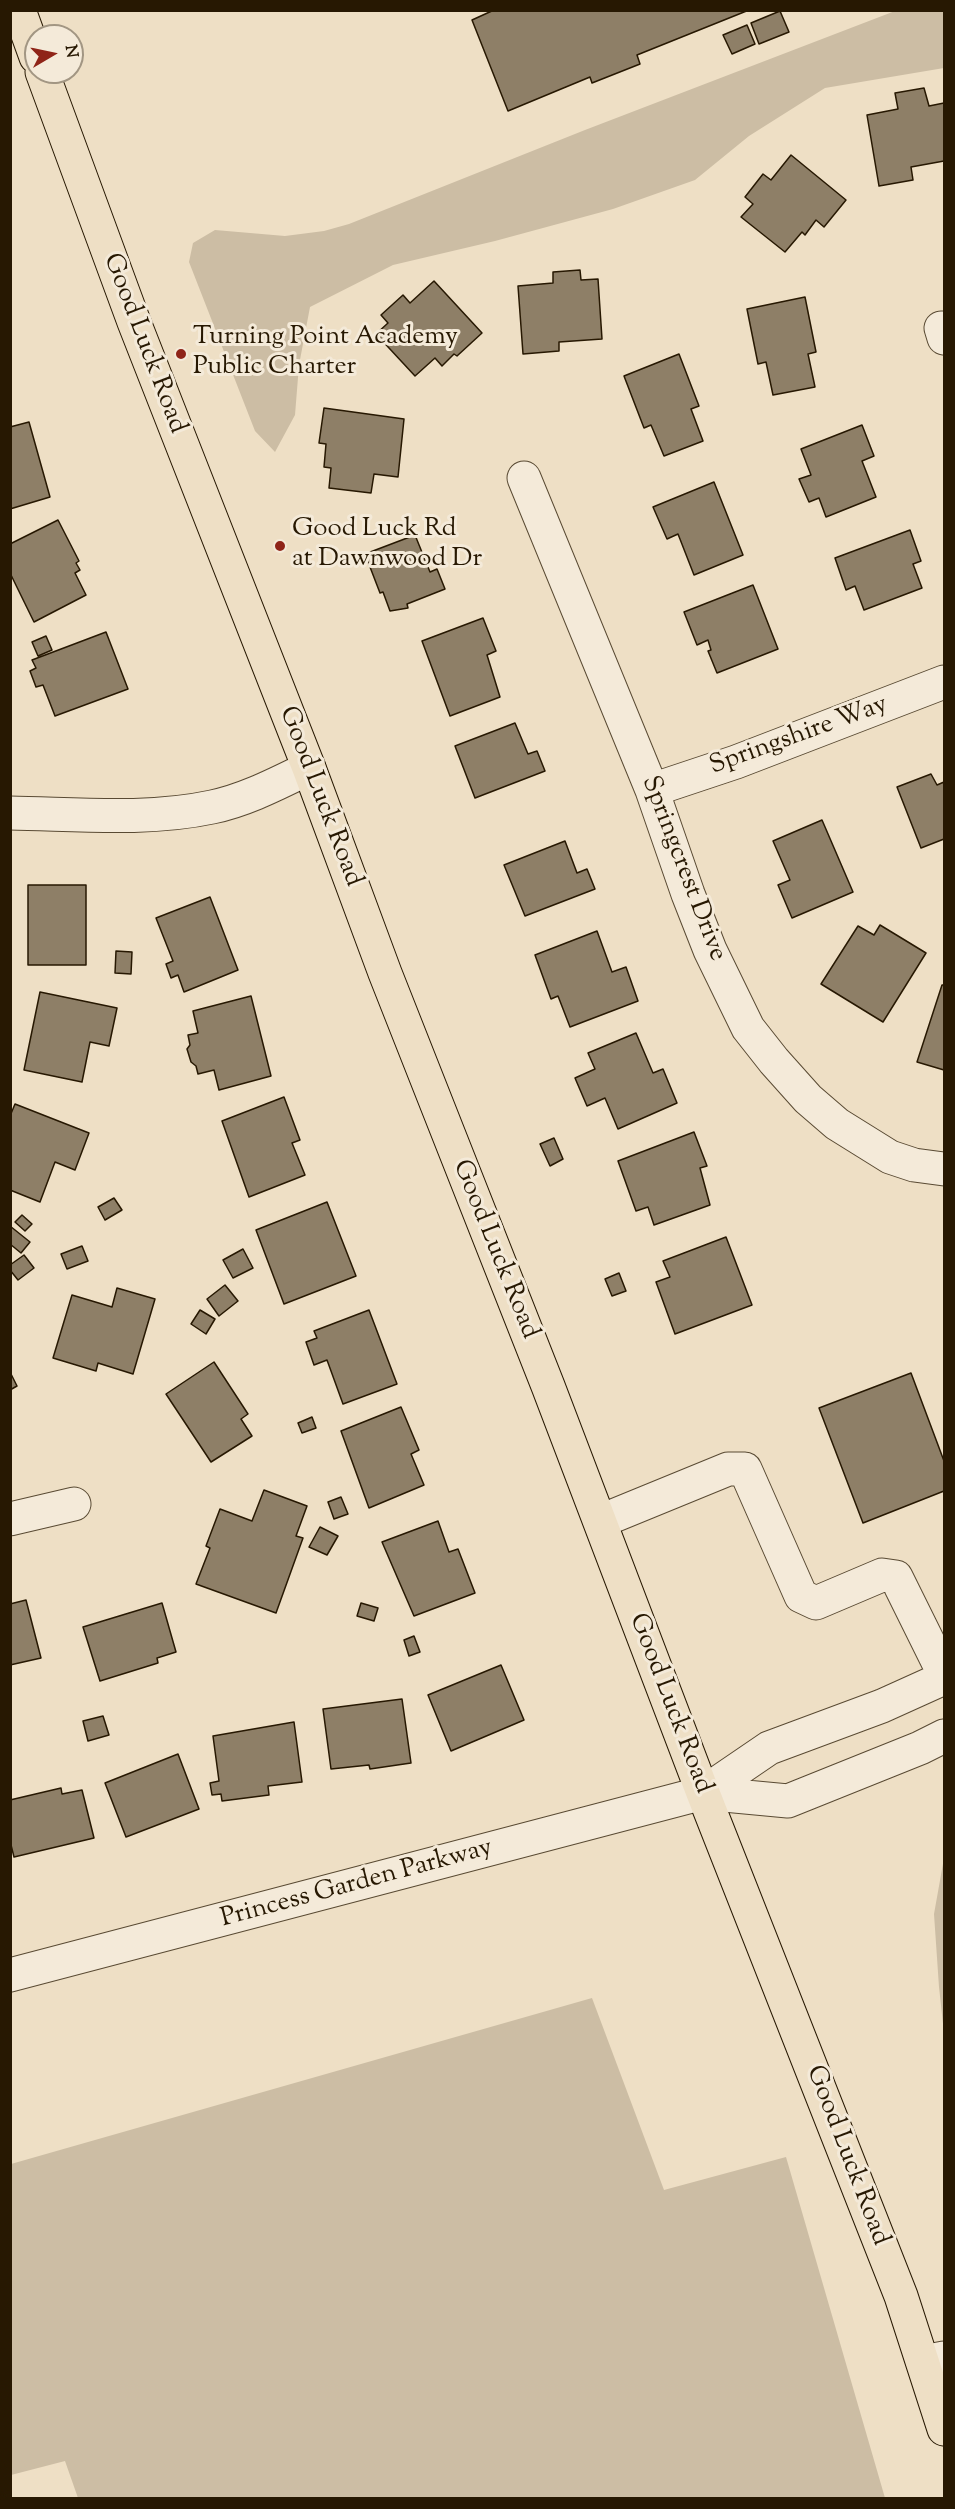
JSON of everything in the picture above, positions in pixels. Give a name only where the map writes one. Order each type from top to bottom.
[{"type":"main road","points":[[17,17],[24,32]]},
{"type":"main road","name":"Good Luck Road","points":[[46,84],[139,333],[309,768],[385,973],[600,1521],[703,1793],[901,2296],[934,2360],[945,2429]]},
{"type":"street","name":"Springcrest Drive","points":[[524,478],[652,790],[710,950],[748,1028],[808,1099],[837,1124],[890,1157],[914,1165],[945,1169]]},
{"type":"street","name":"Springshire Way","points":[[652,790],[736,762],[945,682]]},
{"type":"street","points":[[10,813],[106,814],[187,811],[241,799],[309,768]]},
{"type":"street","points":[[600,1521],[728,1468],[745,1469],[801,1596],[816,1603],[882,1575],[896,1577],[945,1676],[882,1706],[769,1748],[703,1793]]},
{"type":"street","points":[[10,1519],[74,1504]]},
{"type":"street","points":[[703,1793],[788,1801],[945,1736]]},
{"type":"street","name":"Princess Garden Parkway","points":[[10,1975],[703,1793]]},
{"type":"shaded area","points":[[895,11],[944,11],[944,68],[825,88],[749,136],[695,180],[613,209],[495,241],[393,265],[310,307],[299,365],[295,415],[275,452],[255,431],[189,262],[193,243],[215,230],[285,236],[324,231],[349,224],[585,130]]},
{"type":"shaded area","points":[[944,1858],[944,2033],[934,1914]]},
{"type":"shaded area","points":[[592,1998],[664,2190],[786,2157],[885,2498],[78,2498],[65,2461],[11,2475],[11,2164]]},
{"type":"building","points":[[494,10],[749,10],[637,55],[640,64],[592,83],[590,77],[508,111],[472,20]]},
{"type":"building","points":[[780,11],[789,32],[759,44],[751,23]]},
{"type":"building","points":[[747,25],[755,44],[732,54],[723,35]]},
{"type":"building","points":[[924,88],[929,106],[944,103],[944,161],[911,167],[913,180],[879,186],[867,115],[898,109],[895,93]]},
{"type":"building","points":[[791,155],[846,200],[824,227],[816,220],[805,235],[802,232],[785,252],[741,217],[753,204],[745,197],[763,174],[771,180]]},
{"type":"building","points":[[580,270],[581,280],[598,279],[602,339],[559,342],[559,351],[523,354],[518,286],[553,283],[553,272]]},
{"type":"building","points":[[434,281],[482,333],[457,356],[454,354],[442,366],[435,358],[415,376],[376,334],[388,323],[381,315],[403,295],[410,303]]},
{"type":"building","points":[[805,297],[816,352],[808,354],[815,387],[773,395],[766,362],[758,364],[747,309]]},
{"type":"building","points":[[679,354],[699,406],[691,409],[703,441],[664,456],[651,425],[644,428],[624,376]]},
{"type":"building","points":[[324,408],[404,419],[398,477],[374,474],[371,493],[329,488],[331,468],[324,467],[326,444],[319,443]]},
{"type":"building","points":[[29,422],[50,497],[10,509],[10,427]]},
{"type":"building","points":[[862,425],[874,456],[862,461],[876,497],[826,517],[819,498],[809,502],[799,479],[811,475],[801,449]]},
{"type":"building","points":[[714,482],[743,555],[694,575],[678,534],[667,539],[653,507]]},
{"type":"building","points":[[58,520],[79,561],[76,563],[80,570],[75,573],[86,595],[34,622],[10,573],[10,544]]},
{"type":"building","points":[[910,530],[921,561],[913,564],[922,588],[864,610],[855,586],[846,590],[835,558]]},
{"type":"building","points":[[415,535],[430,572],[437,569],[445,589],[407,604],[408,608],[390,611],[383,592],[380,593],[365,554]]},
{"type":"building","points":[[753,585],[778,649],[717,673],[708,651],[711,650],[708,640],[697,645],[684,612]]},
{"type":"building","points":[[483,618],[496,651],[487,655],[500,697],[450,716],[422,641]]},
{"type":"building","points":[[106,632],[128,689],[55,716],[43,685],[36,687],[30,671],[36,668],[32,660]]},
{"type":"building","points":[[46,636],[52,650],[38,656],[32,642]]},
{"type":"building","points":[[515,723],[528,754],[537,751],[545,771],[475,798],[455,746]]},
{"type":"building","points":[[931,774],[937,785],[944,782],[944,839],[921,848],[897,787]]},
{"type":"building","points":[[822,820],[853,892],[792,918],[778,885],[790,880],[773,841]]},
{"type":"building","points":[[565,841],[577,873],[587,869],[595,889],[525,916],[504,865]]},
{"type":"building","points":[[28,885],[86,885],[86,965],[28,965]]},
{"type":"building","points":[[210,897],[238,970],[184,992],[178,975],[171,978],[166,964],[173,961],[156,918]]},
{"type":"building","points":[[880,925],[926,953],[883,1022],[821,984],[858,926],[874,935]]},
{"type":"building","points":[[597,931],[612,972],[626,967],[638,1001],[570,1027],[558,996],[551,999],[535,955]]},
{"type":"building","points":[[116,951],[132,952],[131,974],[115,973]]},
{"type":"building","points":[[942,985],[944,985],[944,1070],[917,1062]]},
{"type":"building","points":[[40,992],[117,1008],[109,1046],[90,1042],[82,1082],[24,1070]]},
{"type":"building","points":[[251,996],[271,1076],[219,1090],[214,1070],[198,1074],[196,1066],[191,1062],[187,1049],[190,1045],[188,1035],[198,1033],[193,1011]]},
{"type":"building","points":[[636,1033],[653,1073],[663,1069],[677,1103],[618,1129],[605,1098],[587,1106],[575,1078],[595,1069],[588,1053]]},
{"type":"building","points":[[284,1097],[300,1140],[292,1143],[305,1175],[249,1197],[222,1121]]},
{"type":"building","points":[[15,1104],[89,1133],[75,1170],[55,1162],[40,1202],[10,1190],[10,1116]]},
{"type":"building","points":[[694,1132],[707,1166],[700,1168],[710,1205],[654,1225],[648,1207],[636,1211],[618,1161]]},
{"type":"building","points":[[554,1138],[563,1159],[550,1166],[540,1144]]},
{"type":"building","points":[[114,1198],[122,1210],[105,1220],[98,1207]]},
{"type":"building","points":[[327,1202],[356,1276],[284,1304],[256,1230]]},
{"type":"building","points":[[22,1215],[32,1224],[25,1231],[15,1222]]},
{"type":"building","points":[[10,1226],[30,1242],[21,1253],[10,1244]]},
{"type":"building","points":[[726,1237],[752,1305],[675,1334],[656,1282],[670,1277],[663,1261]]},
{"type":"building","points":[[82,1246],[88,1261],[67,1269],[61,1254]]},
{"type":"building","points":[[243,1249],[253,1268],[233,1278],[223,1260]]},
{"type":"building","points":[[24,1255],[34,1268],[18,1280],[10,1270],[10,1265]]},
{"type":"building","points":[[619,1273],[626,1291],[612,1296],[605,1279]]},
{"type":"building","points":[[225,1285],[238,1301],[219,1316],[207,1299]]},
{"type":"building","points":[[117,1288],[155,1299],[133,1374],[98,1363],[96,1371],[53,1358],[72,1295],[112,1307]]},
{"type":"building","points":[[200,1310],[215,1319],[206,1334],[191,1324]]},
{"type":"building","points":[[369,1310],[397,1384],[343,1404],[327,1360],[314,1365],[306,1342],[317,1338],[314,1331]]},
{"type":"building","points":[[214,1362],[248,1414],[241,1419],[252,1436],[211,1462],[166,1394]]},
{"type":"building","points":[[10,1372],[17,1386],[10,1390]]},
{"type":"building","points":[[911,1373],[944,1461],[944,1491],[863,1523],[819,1408]]},
{"type":"building","points":[[401,1407],[419,1450],[411,1454],[424,1485],[369,1508],[341,1431]]},
{"type":"building","points":[[312,1417],[316,1428],[302,1433],[298,1423]]},
{"type":"building","points":[[264,1490],[307,1506],[296,1536],[303,1538],[276,1613],[196,1584],[210,1548],[206,1546],[220,1509],[252,1521]]},
{"type":"building","points":[[341,1497],[348,1514],[334,1519],[328,1502]]},
{"type":"building","points":[[438,1521],[449,1552],[458,1549],[475,1593],[414,1616],[382,1542]]},
{"type":"building","points":[[320,1527],[338,1536],[327,1555],[309,1547]]},
{"type":"building","points":[[26,1600],[41,1658],[10,1665],[10,1604]]},
{"type":"building","points":[[162,1603],[176,1652],[157,1658],[158,1663],[100,1681],[83,1627]]},
{"type":"building","points":[[361,1603],[378,1608],[374,1621],[357,1616]]},
{"type":"building","points":[[414,1636],[420,1652],[409,1656],[404,1640]]},
{"type":"building","points":[[501,1665],[524,1720],[451,1751],[428,1695]]},
{"type":"building","points":[[402,1699],[411,1763],[370,1769],[369,1765],[331,1769],[323,1709]]},
{"type":"building","points":[[103,1716],[109,1735],[88,1741],[83,1721]]},
{"type":"building","points":[[294,1722],[302,1782],[268,1786],[269,1795],[222,1801],[221,1794],[212,1795],[210,1783],[219,1781],[213,1736]]},
{"type":"building","points":[[178,1754],[199,1809],[126,1837],[105,1783]]},
{"type":"building","points":[[61,1788],[62,1794],[82,1790],[94,1838],[14,1857],[10,1841],[10,1800]]},
{"type":"place","name":"Turning Point Academy Public Charter","points":[[181,354]]},
{"type":"place","name":"Good Luck Rd at Dawnwood Dr","points":[[280,546]]}]
